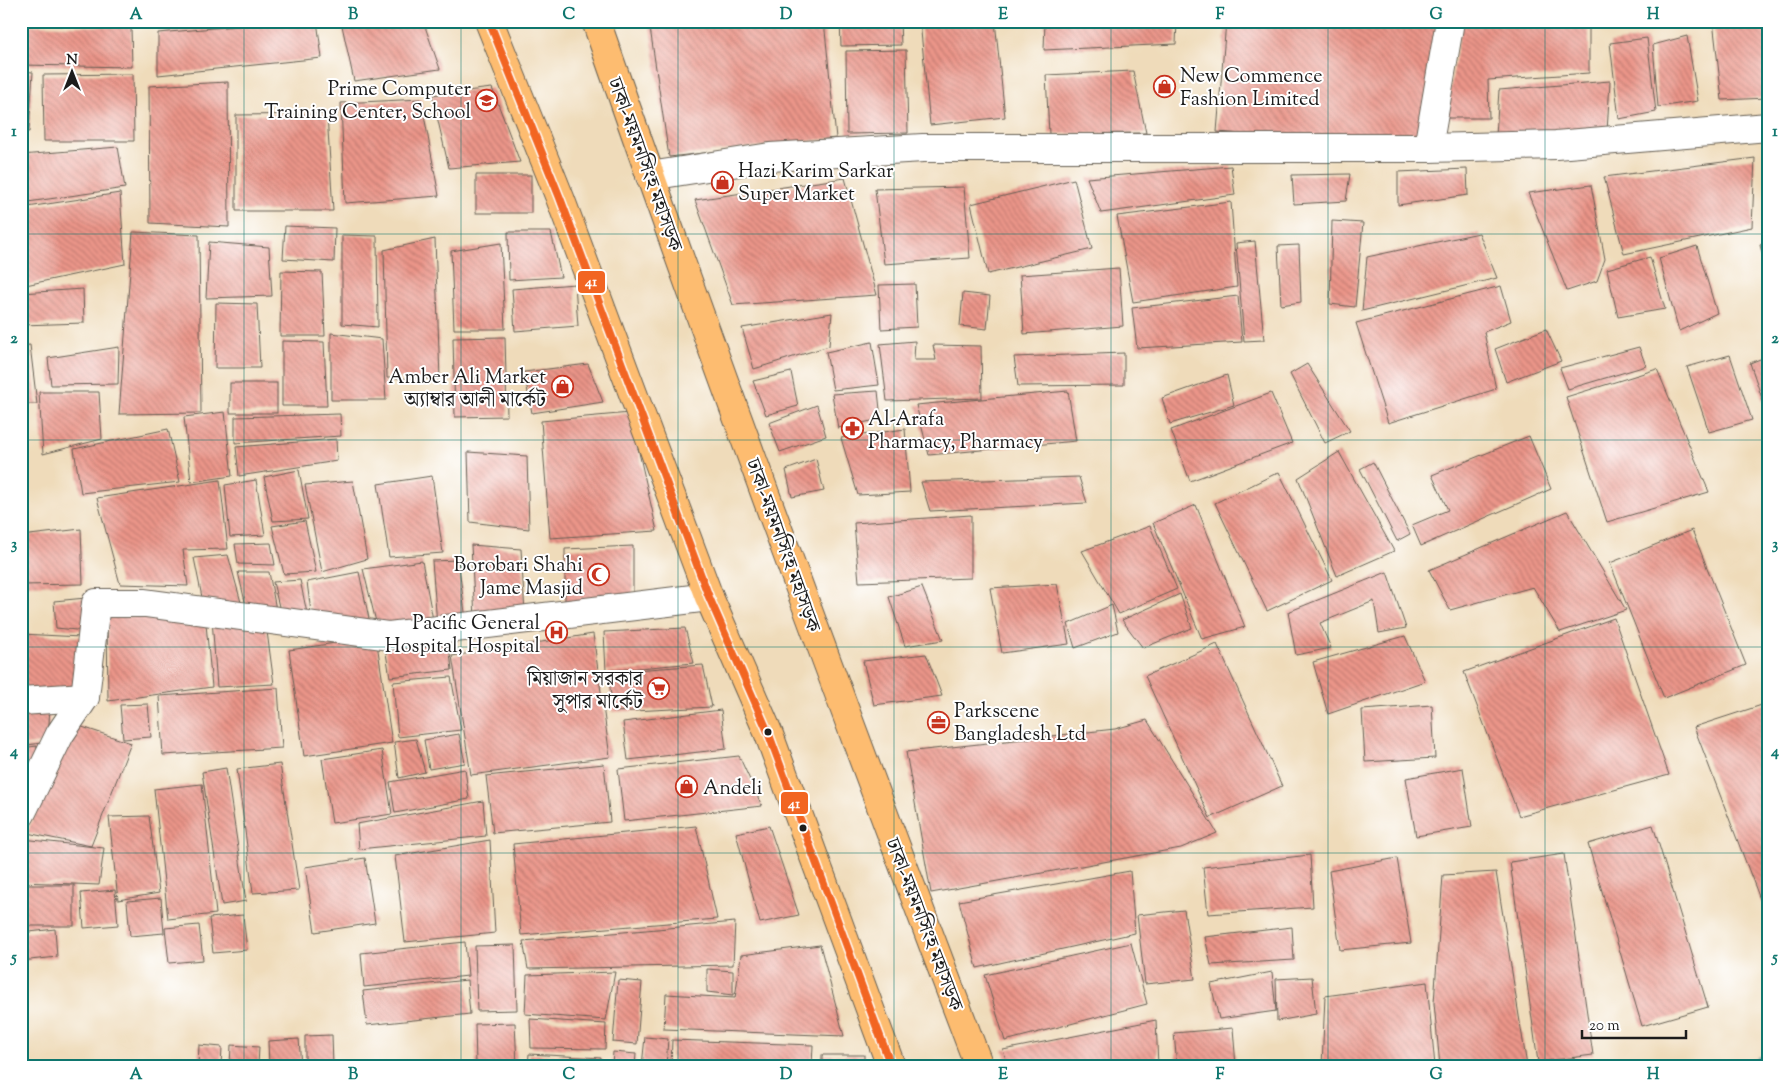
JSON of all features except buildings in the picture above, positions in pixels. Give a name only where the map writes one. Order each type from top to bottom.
[{"type":"highway","points":[[489,21],[560,198],[709,597],[768,732],[891,1066]]},
{"type":"highway","name":"ঢাকা-ময়মনসিংহ মহাসড়ক","points":[[596,21],[650,176],[843,708],[979,1066]]},
{"type":"street","points":[[1428,148],[1450,21]]},
{"type":"street","points":[[650,176],[770,157],[923,148],[1428,148],[1556,145],[1768,127]]},
{"type":"street","points":[[21,814],[60,734],[85,697],[96,603],[145,603],[389,636],[709,597]]},
{"type":"street","points":[[21,701],[85,697]]},
{"type":"water","points":[[1768,1053],[1768,1066],[1740,1066]]},
{"type":"transit line","name":"41","points":[[489,21],[560,198],[709,597],[768,732],[891,1066]]},
{"type":"place","name":"New Commence Fashion Limited","points":[[1164,87]]},
{"type":"place","name":"Prime Computer Training Center, School","points":[[487,100]]},
{"type":"place","name":"Hazi Karim Sarkar Super Market","points":[[722,182]]},
{"type":"place","name":"Amber Ali Market অ্যাম্বার আলী মার্কেট","points":[[562,387]]},
{"type":"place","name":"Al-Arafa Pharmacy, Pharmacy","points":[[852,429]]},
{"type":"place","name":"Borobari Shahi Jame Masjid","points":[[599,575]]},
{"type":"place","name":"Pacific General Hospital, Hospital","points":[[556,633]]},
{"type":"place","name":"মিয়াজান সরকার সুপার মার্কেট","points":[[659,689]]},
{"type":"place","name":"Parkscene Bangladesh Ltd","points":[[938,722]]},
{"type":"place","name":"Andeli","points":[[687,787]]}]
